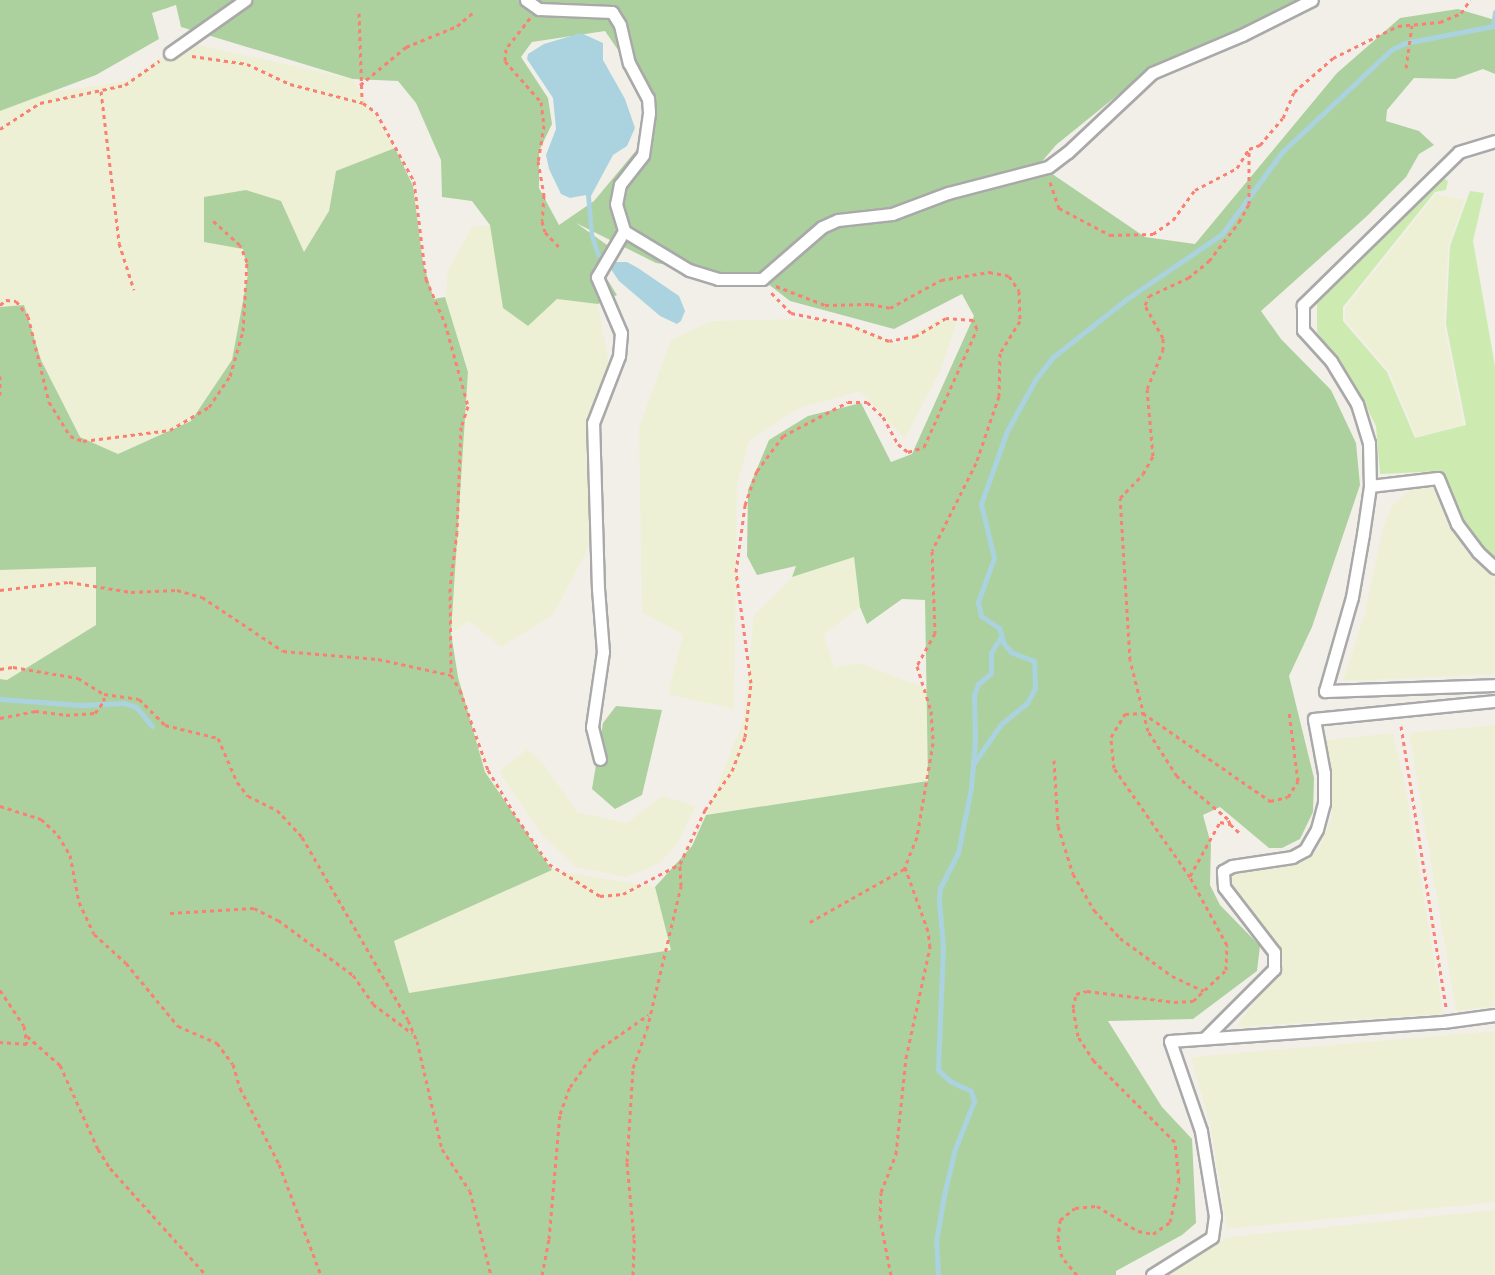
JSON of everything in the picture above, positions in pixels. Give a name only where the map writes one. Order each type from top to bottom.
[{"type":"lane","points":[[170,53],[245,0]]},
{"type":"lane","points":[[526,0],[612,12],[620,25],[629,63],[648,98],[643,155],[620,184],[616,204],[624,231],[689,270],[718,279],[762,279],[822,227],[838,220],[892,214],[948,193],[1048,167],[1152,73],[1242,35],[1312,0]]},
{"type":"lane","points":[[1495,141],[1459,152],[1303,305],[1303,330],[1331,361],[1357,404],[1369,443],[1370,486],[1352,597],[1325,691],[1495,685]]},
{"type":"lane","points":[[600,759],[592,727],[603,652],[593,423],[619,356],[621,333],[597,277],[624,231]]},
{"type":"lane","points":[[1370,486],[1438,478],[1457,524],[1478,552],[1495,568]]},
{"type":"lane","points":[[1205,1038],[1274,969],[1274,952],[1224,887],[1223,871],[1232,866],[1292,857],[1305,850],[1317,829],[1324,803],[1324,773],[1314,719],[1495,701]]},
{"type":"lane","points":[[1152,1275],[1212,1237],[1215,1216],[1201,1131],[1170,1041],[1495,1015]]},
{"type":"path","points":[[1048,167],[1059,208],[1110,235],[1153,234],[1173,220],[1195,190],[1237,168],[1249,149],[1260,145],[1283,118],[1294,92],[1333,58],[1398,26],[1440,22],[1461,13],[1470,0]]},
{"type":"path","points":[[538,4],[506,49],[505,61],[541,102],[544,125],[538,161],[544,195],[542,221],[545,232],[560,248]]},
{"type":"path","points":[[360,85],[406,47],[457,26],[475,11]]},
{"type":"path","points":[[359,13],[363,103]]},
{"type":"path","points":[[1406,68],[1412,25]]},
{"type":"path","points":[[0,129],[40,103],[125,85],[170,53],[247,64],[290,84],[363,103],[376,112],[414,181],[426,279],[445,323],[468,406],[461,427],[457,532],[450,588],[451,675],[460,690],[488,770],[549,864],[600,896],[623,894],[680,864]]},
{"type":"path","points":[[101,91],[119,243],[134,290]]},
{"type":"path","points":[[1242,835],[1228,819],[1177,776],[1148,731],[1130,660],[1120,498],[1143,474],[1153,456],[1147,389],[1163,350],[1163,338],[1145,305],[1149,296],[1188,278],[1209,261],[1239,222],[1249,204],[1249,149]]},
{"type":"path","points":[[0,305],[6,300],[16,301],[28,316],[49,402],[70,436],[83,441],[170,430],[209,407],[230,376],[243,331],[247,262],[240,245],[213,221]]},
{"type":"path","points":[[762,279],[792,295],[825,305],[870,304],[890,308],[941,280],[989,272],[1009,276],[1019,291],[1020,321],[1000,353],[999,396],[976,463],[932,551],[935,633],[917,666],[931,711],[933,743],[917,837],[905,867],[808,923]]},
{"type":"path","points":[[633,1275],[634,1238],[627,1162],[633,1068],[647,1029],[681,886],[680,864],[705,810],[732,771],[745,737],[751,683],[736,572],[745,505],[757,471],[783,436],[848,402],[867,402],[883,417],[898,444],[908,452],[924,447],[977,329],[973,320],[946,318],[916,336],[889,341],[850,325],[791,313],[762,279]]},
{"type":"path","points":[[0,376],[0,395]]},
{"type":"path","points":[[0,590],[69,582],[131,592],[177,590],[202,597],[283,651],[378,659],[451,675]]},
{"type":"path","points":[[0,669],[13,667],[78,678],[104,694],[139,699],[165,725],[218,738],[237,782],[248,796],[277,810],[302,837],[415,1036],[442,1149],[470,1191],[491,1275]]},
{"type":"path","points":[[0,718],[35,711],[66,715],[95,713],[104,701],[104,694]]},
{"type":"path","points":[[1399,711],[1448,1021]]},
{"type":"path","points":[[1077,1275],[1062,1257],[1058,1239],[1060,1220],[1075,1208],[1097,1206],[1138,1231],[1153,1234],[1170,1222],[1179,1181],[1175,1142],[1094,1061],[1078,1036],[1073,1008],[1076,994],[1087,991],[1174,1002],[1193,1001],[1226,970],[1227,945],[1190,877],[1114,768],[1111,737],[1125,714],[1143,713],[1270,801],[1288,797],[1298,781],[1289,712]]},
{"type":"path","points":[[1054,760],[1058,826],[1073,874],[1094,910],[1130,946],[1172,976],[1205,991]]},
{"type":"path","points":[[0,806],[41,819],[58,835],[70,855],[79,902],[94,934],[126,963],[178,1026],[217,1043],[233,1064],[240,1088],[279,1164],[321,1275]]},
{"type":"path","points":[[1190,877],[1220,822],[1230,824]]},
{"type":"path","points":[[891,1275],[880,1219],[881,1192],[896,1154],[906,1058],[930,947],[928,931],[905,867]]},
{"type":"path","points":[[170,913],[254,908],[278,920],[353,975],[373,1004],[415,1036]]},
{"type":"path","points":[[0,990],[24,1026],[27,1044],[0,1042]]},
{"type":"path","points":[[542,1275],[549,1239],[560,1114],[570,1087],[595,1052],[648,1015]]},
{"type":"path","points":[[27,1036],[60,1065],[98,1149],[110,1168],[206,1275]]},
{"type":"green space","points":[[0,0],[1312,0],[1119,94],[1056,145],[1039,165],[1145,237],[1195,244],[1337,73],[1400,18],[1458,9],[1495,20],[1495,74],[1483,69],[1455,79],[1414,78],[1387,110],[1386,121],[1419,131],[1434,145],[1419,154],[1406,177],[1367,216],[1261,311],[1281,339],[1331,390],[1356,443],[1360,485],[1312,627],[1289,676],[1314,778],[1313,812],[1300,839],[1282,848],[1269,848],[1220,807],[1203,815],[1211,844],[1210,885],[1220,905],[1260,946],[1257,971],[1193,1019],[1108,1021],[1162,1107],[1192,1139],[1196,1223],[1182,1235],[1116,1271],[1116,1275],[0,1275],[0,679],[7,680],[96,625],[96,567],[0,570],[0,307],[24,305],[41,360],[80,437],[118,454],[191,421],[232,360],[248,274],[243,249],[204,242],[204,197],[246,190],[281,201],[304,252],[329,211],[336,171],[395,148],[413,186],[423,263],[434,299],[445,297],[468,372],[451,633],[458,677],[485,772],[552,870],[394,941],[409,993],[671,950],[655,887],[692,846],[706,815],[928,781],[925,600],[902,599],[867,624],[860,607],[854,557],[792,577],[796,566],[757,575],[747,556],[748,490],[769,440],[808,416],[861,403],[891,462],[912,454],[974,316],[962,294],[894,329],[790,301],[763,280],[656,263],[576,223],[617,252],[600,268],[617,295],[598,304],[557,299],[528,326],[503,308],[490,225],[472,201],[442,197],[441,160],[416,103],[398,81],[353,79],[181,27],[176,5],[152,13],[159,39],[96,75],[0,111]],"holes":[[[605,31],[640,82],[644,141],[594,201],[559,225],[539,188],[539,151],[552,124],[548,98],[521,57],[532,42]]]},
{"type":"green space","points":[[184,42],[353,79],[395,148],[336,171],[329,211],[304,253],[243,249],[248,274],[232,361],[191,421],[118,454],[80,437],[41,360],[24,305],[0,307],[0,111],[46,93],[127,81]]},
{"type":"green space","points":[[1441,176],[1448,181],[1446,190],[1435,192],[1343,307],[1343,321],[1387,372],[1415,438],[1466,425],[1446,324],[1450,246],[1470,191],[1484,193],[1473,241],[1495,366],[1495,558],[1481,547],[1462,519],[1442,471],[1380,474],[1376,426],[1359,393],[1317,332],[1317,300]]},
{"type":"green space","points":[[1436,194],[1465,200],[1448,246],[1444,324],[1464,425],[1416,437],[1389,371],[1345,320],[1346,307]]},
{"type":"green space","points":[[491,225],[503,308],[557,298],[598,304],[611,374],[598,404],[588,549],[553,615],[501,647],[469,621],[451,633],[468,372],[445,297],[448,270],[472,227]]},
{"type":"green space","points":[[798,319],[853,326],[897,344],[938,320],[957,321],[941,369],[905,439],[860,391],[797,409],[749,441],[737,485],[734,709],[668,694],[683,635],[642,612],[639,427],[671,340],[712,321]]},
{"type":"green space","points":[[1424,485],[1434,489],[1464,549],[1495,579],[1495,674],[1343,681],[1364,616],[1383,528],[1392,506],[1407,492]]},
{"type":"green space","points":[[854,557],[860,607],[824,634],[834,668],[859,663],[928,689],[928,781],[706,815],[743,721],[754,615],[792,577]]},
{"type":"green space","points":[[96,567],[96,625],[7,680],[0,679],[0,570]]},
{"type":"green space","points":[[616,706],[662,710],[642,795],[615,809],[592,789],[603,723]]},
{"type":"green space","points":[[1495,725],[1495,1006],[1456,1011],[1409,733]]},
{"type":"green space","points":[[1393,733],[1407,796],[1443,1014],[1236,1027],[1278,971],[1279,953],[1268,931],[1237,901],[1228,883],[1227,873],[1303,861],[1319,848],[1332,817],[1326,740]]},
{"type":"green space","points":[[527,749],[542,762],[577,812],[626,823],[662,796],[696,806],[677,844],[660,863],[626,877],[576,867],[543,836],[499,772]]},
{"type":"green space","points":[[552,870],[655,887],[671,950],[409,993],[393,941]]},
{"type":"green space","points":[[1495,1031],[1495,1202],[1227,1229],[1211,1128],[1191,1057]]},
{"type":"green space","points":[[1495,1210],[1495,1275],[1164,1275],[1227,1237]]},
{"type":"water","points":[[581,33],[603,43],[603,60],[625,99],[635,128],[627,146],[613,155],[591,196],[594,234],[601,256],[597,258],[590,237],[586,195],[570,198],[561,194],[549,169],[546,155],[556,129],[553,98],[527,59],[528,54],[544,44]]},
{"type":"water","points":[[627,262],[679,296],[685,311],[681,321],[677,324],[660,316],[619,281],[608,265]]},
{"type":"waterway","points":[[974,763],[1001,724],[1027,703],[1035,688],[1034,661],[1011,652],[1004,644],[999,628],[981,616],[978,602],[994,558],[981,504],[1007,431],[1035,380],[1053,357],[1128,298],[1222,234],[1282,152],[1391,50],[1405,43],[1493,26],[1495,12]]},
{"type":"waterway","points":[[938,1275],[936,1242],[944,1195],[955,1149],[974,1101],[971,1091],[950,1081],[938,1070],[943,947],[940,888],[958,853],[971,788],[975,740],[974,695],[978,684],[991,673],[991,653],[1000,638]]},
{"type":"waterway","points":[[0,699],[81,705],[124,703],[136,707],[152,726]]}]
